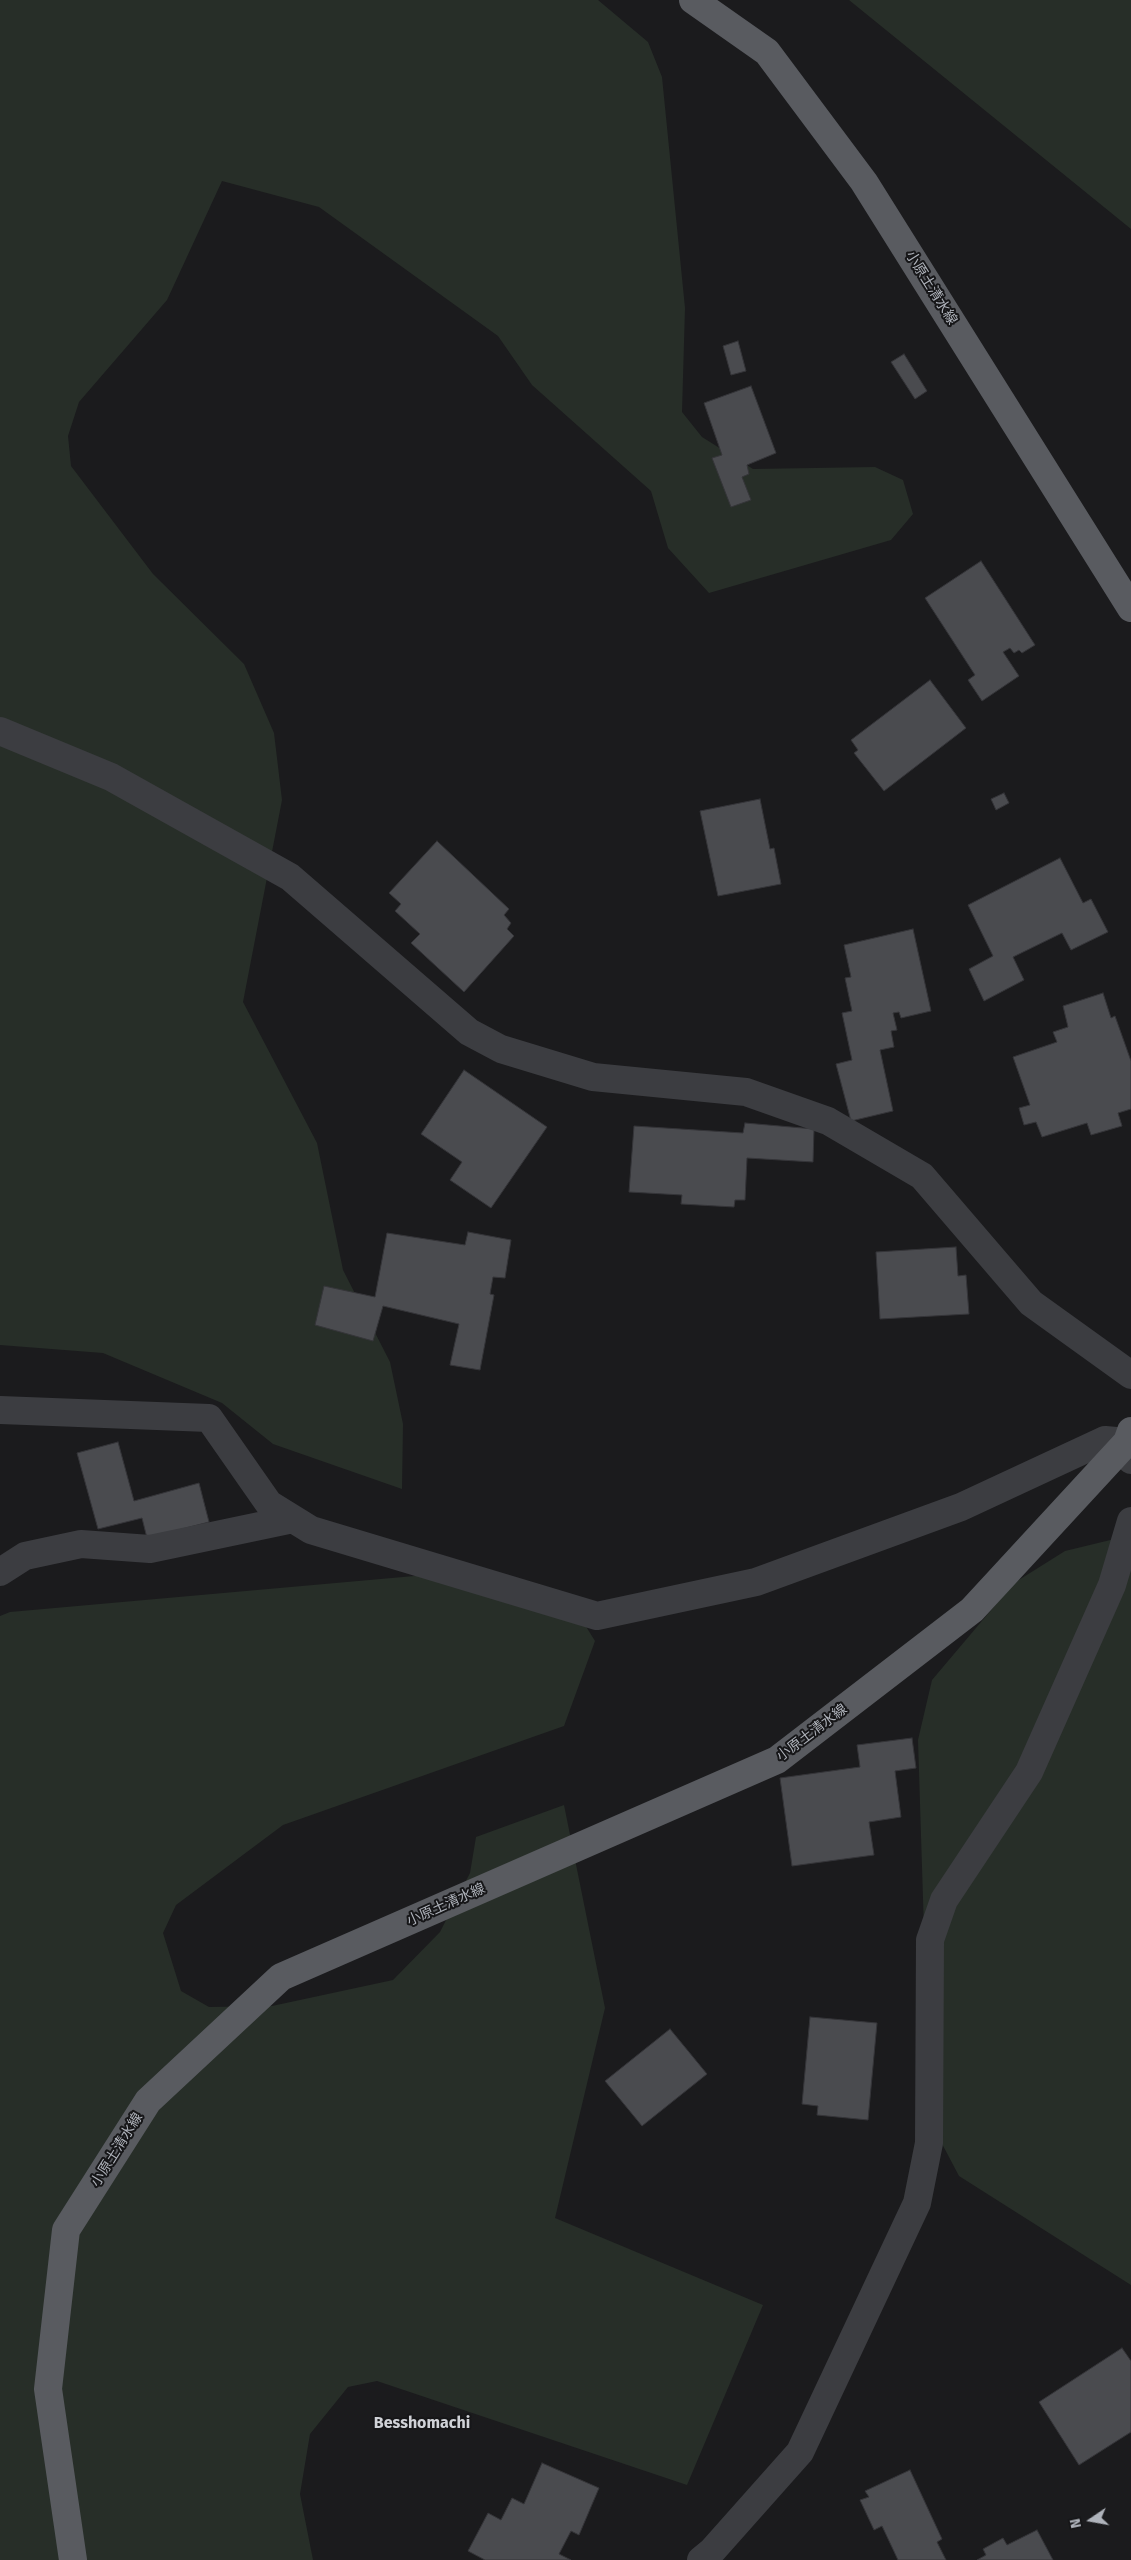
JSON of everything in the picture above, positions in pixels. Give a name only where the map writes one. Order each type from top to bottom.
[{"type":"main road","name":"小原土清水線","points":[[694,0],[767,52],[864,182],[1131,608]]},
{"type":"main road","name":"小原土清水線","points":[[73,2560],[48,2389],[66,2230],[148,2100],[281,1977],[777,1760],[972,1610],[1130,1444]]},
{"type":"street","points":[[0,732],[111,777],[290,877],[469,1032],[501,1049],[594,1077],[746,1092],[828,1121],[922,1176],[1031,1303],[1131,1375]]},
{"type":"street","points":[[0,1410],[208,1418],[269,1504],[311,1530],[597,1616],[756,1582],[960,1507],[1105,1440],[1130,1444]]},
{"type":"street","points":[[0,1572],[25,1556],[81,1544],[150,1549],[293,1518]]},
{"type":"street","points":[[701,2560],[712,2551],[800,2452],[917,2202],[928,2143],[930,1940],[944,1900],[1029,1772],[1112,1585],[1131,1521]]},
{"type":"shaded area","points":[[0,0],[598,0],[648,42],[662,77],[685,308],[682,412],[702,437],[753,469],[875,467],[903,480],[913,514],[891,540],[709,593],[668,548],[651,491],[532,385],[498,336],[319,207],[222,181],[167,300],[79,402],[68,436],[71,466],[153,574],[244,664],[274,733],[282,800],[243,1002],[317,1143],[343,1270],[390,1362],[403,1424],[402,1489],[273,1444],[222,1403],[103,1353],[0,1345]]},
{"type":"shaded area","points":[[849,0],[1131,0],[1131,229]]},
{"type":"shaded area","points":[[1131,1535],[1131,2285],[959,2176],[930,2121],[918,1740],[932,1680],[1014,1583],[1065,1551]]},
{"type":"shaded area","points":[[448,1573],[567,1596],[595,1641],[564,1726],[283,1825],[176,1905],[163,1933],[181,1991],[209,2007],[272,2006],[393,1980],[440,1932],[470,1873],[476,1837],[564,1805],[605,2008],[555,2218],[763,2305],[687,2485],[377,2381],[348,2387],[310,2434],[300,2494],[313,2560],[0,2560],[0,1616],[10,1612]]},
{"type":"building","points":[[738,341],[746,371],[731,375],[723,346]]},
{"type":"building","points":[[904,354],[927,391],[915,399],[891,362]]},
{"type":"building","points":[[751,386],[776,453],[747,465],[749,474],[742,477],[751,500],[731,507],[712,458],[722,455],[704,403]]},
{"type":"building","points":[[981,561],[1035,645],[1022,653],[1019,650],[1014,653],[1010,648],[1003,652],[1019,676],[982,701],[968,680],[975,675],[925,598]]},
{"type":"building","points":[[930,680],[966,728],[884,791],[854,753],[858,750],[851,740]]},
{"type":"building","points":[[1004,793],[1009,803],[996,810],[991,799]]},
{"type":"building","points":[[760,799],[770,849],[774,848],[781,884],[718,896],[700,811]]},
{"type":"building","points":[[437,841],[509,909],[504,915],[511,923],[507,929],[514,936],[464,992],[411,943],[420,934],[395,911],[401,904],[389,893]]},
{"type":"building","points":[[1060,858],[1083,903],[1091,899],[1108,932],[1071,950],[1062,933],[1013,957],[1024,980],[984,1001],[969,969],[993,956],[968,905]]},
{"type":"building","points":[[913,929],[931,1011],[901,1018],[899,1012],[893,1013],[897,1030],[891,1031],[894,1047],[880,1050],[893,1111],[851,1121],[836,1064],[852,1060],[842,1013],[852,1011],[845,978],[851,977],[844,945]]},
{"type":"building","points":[[1103,993],[1111,1018],[1115,1016],[1131,1061],[1131,1109],[1118,1113],[1122,1126],[1091,1135],[1087,1123],[1042,1137],[1036,1122],[1024,1125],[1019,1108],[1030,1105],[1013,1057],[1057,1042],[1053,1032],[1068,1027],[1063,1006]]},
{"type":"building","points":[[464,1070],[547,1127],[491,1208],[450,1180],[462,1162],[421,1134]]},
{"type":"building","points":[[745,1123],[814,1129],[813,1162],[747,1158],[745,1200],[735,1200],[734,1207],[681,1204],[682,1195],[629,1192],[634,1126],[743,1133]]},
{"type":"building","points":[[468,1232],[511,1240],[505,1278],[493,1277],[490,1294],[494,1295],[480,1370],[450,1365],[459,1324],[383,1306],[373,1341],[315,1325],[324,1286],[375,1297],[387,1233],[465,1245]]},
{"type":"building","points":[[956,1247],[958,1276],[966,1275],[969,1314],[880,1319],[876,1252]]},
{"type":"building","points":[[118,1442],[134,1501],[199,1483],[209,1522],[147,1538],[142,1518],[98,1529],[77,1453]]},
{"type":"building","points":[[912,1738],[916,1768],[895,1771],[901,1817],[869,1822],[874,1855],[792,1866],[780,1778],[860,1767],[857,1745]]},
{"type":"building","points":[[810,2017],[877,2023],[868,2120],[817,2115],[818,2106],[802,2104]]},
{"type":"building","points":[[670,2029],[707,2074],[642,2126],[605,2081]]},
{"type":"building","points":[[1122,2348],[1131,2361],[1131,2432],[1079,2465],[1039,2402]]},
{"type":"building","points":[[542,2463],[599,2488],[579,2535],[571,2531],[559,2554],[571,2560],[485,2560],[468,2551],[488,2513],[501,2520],[512,2498],[524,2504]]},
{"type":"building","points":[[910,2470],[942,2539],[937,2542],[946,2560],[898,2560],[882,2526],[874,2530],[860,2500],[869,2497],[865,2491]]},
{"type":"building","points":[[1037,2530],[1053,2560],[977,2560],[986,2555],[983,2549],[1003,2538],[1007,2545]]},
{"type":"district","name":"Besshomachi","points":[[422,2424]]}]
